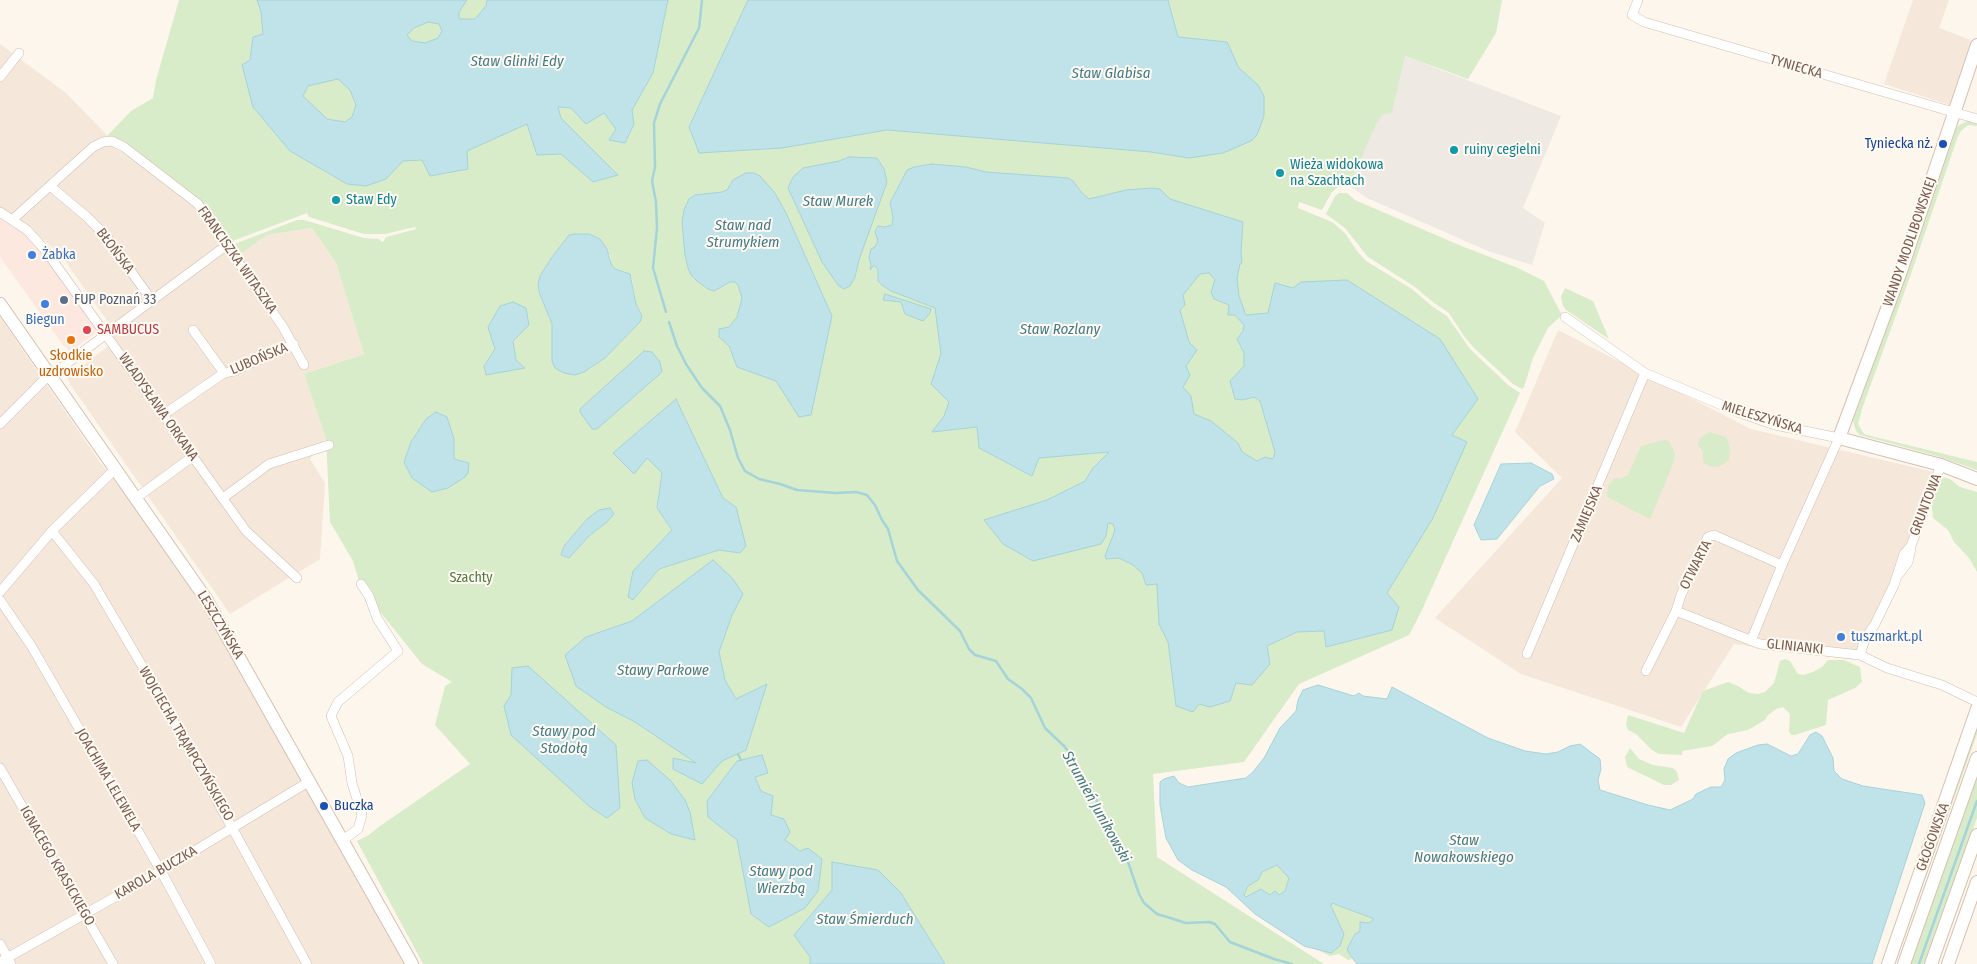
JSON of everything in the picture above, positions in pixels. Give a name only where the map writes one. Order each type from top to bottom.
[{"type":"street","name":"TYNIECKA","points":[[1638,0],[1632,15],[1644,22],[1977,119]]},
{"type":"street","name":"WANDY MODLIBOWSKIEJ","points":[[1839,438],[1900,274],[1977,45]]},
{"type":"street","points":[[0,77],[19,53]]},
{"type":"street","name":"FRANCISZKA WITASZKA","points":[[12,220],[93,147],[102,142],[112,141],[124,147],[195,200],[294,344],[304,365]]},
{"type":"street","name":"BŁOŃSKA","points":[[50,186],[86,216],[107,237],[152,301]]},
{"type":"street","name":"WŁADYSŁAWA ORKANA","points":[[0,212],[35,238],[107,334],[246,531],[297,578]]},
{"type":"street","points":[[0,424],[50,376],[227,245]]},
{"type":"street","name":"LESZCZYŃSKA","points":[[0,304],[206,599],[412,964]]},
{"type":"street","name":"MIELESZYŃSKA","points":[[1565,317],[1645,373],[1743,414],[1775,425],[1839,438],[1942,465],[1977,479]]},
{"type":"street","name":"LUBOŃSKA","points":[[193,330],[224,373]]},
{"type":"street","name":"LUBOŃSKA","points":[[163,414],[224,373],[234,371],[294,344]]},
{"type":"street","name":"ZAMIEJSKA","points":[[1527,654],[1645,373]]},
{"type":"street","points":[[1751,641],[1782,565],[1839,438]]},
{"type":"street","points":[[223,498],[269,464],[329,445]]},
{"type":"street","points":[[136,498],[192,457]]},
{"type":"street","name":"GRUNTOWA","points":[[1860,655],[1865,639],[1875,624],[1897,576],[1904,554],[1911,546],[1942,465]]},
{"type":"street","points":[[0,592],[52,531],[115,469]]},
{"type":"street","name":"WOJCIECHA TRĄMPCZYŃSKIEGO","points":[[52,531],[94,584],[154,686],[308,964]]},
{"type":"street","name":"OTWARTA","points":[[1676,611],[1708,537],[1714,535],[1782,565]]},
{"type":"street","points":[[343,840],[358,829],[362,816],[352,783],[348,756],[331,716],[338,702],[398,652],[380,623],[369,596],[361,584]]},
{"type":"street","name":"JOACHIMA LELEWELA","points":[[0,600],[32,647],[161,871],[211,964]]},
{"type":"street","points":[[1646,671],[1676,611]]},
{"type":"street","name":"GLINIANKI","points":[[1676,611],[1760,644],[1860,655],[1887,668],[1942,685],[1977,702]]},
{"type":"street","name":"GŁOGOWSKA","points":[[1888,964],[1977,709]]},
{"type":"street","name":"GŁOGOWSKA","points":[[1904,964],[1977,758]]},
{"type":"street","name":"IGNACEGO KRASICKIEGO","points":[[0,768],[113,964]]},
{"type":"street","name":"KAROLA BUCZKA","points":[[6,961],[161,871],[310,781]]},
{"type":"street","points":[[1931,964],[1977,835]]},
{"type":"street","points":[[1948,964],[1977,882]]},
{"type":"street","points":[[0,944],[6,961]]},
{"type":"shaded area","points":[[1913,0],[1949,0],[1939,28],[1971,40],[1953,106],[1884,84]]},
{"type":"shaded area","points":[[0,44],[66,93],[106,134],[114,148],[135,160],[195,207],[230,242],[238,255],[267,235],[312,228],[336,263],[364,354],[304,374],[326,439],[310,459],[325,483],[320,559],[230,614],[67,377],[111,344],[111,326],[60,254],[19,219],[0,208]]},
{"type":"shaded area","name":"ruiny cegielni","points":[[1405,56],[1561,116],[1523,208],[1545,223],[1532,265],[1488,251],[1367,198],[1347,184]]},
{"type":"shaded area","points":[[0,216],[32,240],[99,331],[70,351],[63,345],[0,257]]},
{"type":"shaded area","points":[[0,317],[102,465],[142,515],[195,589],[406,964],[0,964]]},
{"type":"shaded area","points":[[1558,330],[1751,429],[1942,474],[1854,660],[1734,644],[1681,727],[1521,674],[1435,618],[1562,478],[1515,432]]},
{"type":"green space","name":"Szachty","points":[[179,0],[1502,0],[1496,33],[1468,79],[1405,56],[1392,112],[1382,115],[1376,124],[1349,186],[1339,186],[1332,192],[1322,210],[1299,202],[1298,208],[1332,222],[1345,233],[1366,261],[1412,289],[1447,316],[1470,349],[1508,385],[1520,393],[1409,635],[1299,684],[1244,762],[1153,774],[1157,857],[1324,964],[423,964],[357,841],[369,835],[470,764],[435,725],[445,686],[452,682],[422,664],[361,588],[353,561],[330,522],[326,439],[304,374],[364,354],[336,263],[312,228],[267,235],[239,255],[232,245],[297,220],[304,220],[364,238],[379,239],[382,242],[386,237],[416,229],[415,227],[385,234],[364,234],[309,217],[307,213],[230,242],[212,219],[121,141],[107,136],[131,111],[153,98],[156,80]],"holes":[[[575,234],[582,234],[610,255],[611,264],[615,269],[625,272],[632,279],[636,304],[641,313],[640,322],[605,358],[584,372],[552,360],[552,324],[539,292],[540,276],[566,239]],[[529,325],[513,341],[516,360],[524,367],[484,366],[495,349]],[[426,419],[454,439],[454,459],[469,463],[404,463],[411,442]],[[647,457],[709,470],[723,498],[736,507],[740,526],[740,553],[719,550],[659,569],[633,600],[654,551],[672,530],[657,508],[662,473]],[[587,519],[607,522],[589,536],[569,558],[561,555],[564,546]]]},
{"type":"green space","points":[[1966,120],[1977,123],[1977,126],[1968,125],[1958,136],[1858,424],[1864,434],[1977,462],[1977,470],[1937,456],[1860,435],[1856,431],[1853,421],[1914,253],[1956,129]]},
{"type":"green space","points":[[1339,193],[1347,193],[1355,200],[1518,268],[1544,281],[1562,315],[1548,328],[1533,358],[1522,389],[1513,384],[1474,348],[1449,313],[1415,287],[1368,257],[1345,228],[1326,214],[1335,196]]},
{"type":"green space","points":[[1565,288],[1593,301],[1609,339],[1566,310],[1561,297]]},
{"type":"green space","points":[[1710,432],[1726,437],[1730,448],[1729,460],[1719,467],[1709,466],[1703,462],[1703,452],[1698,445],[1699,440]]},
{"type":"green space","points":[[1664,440],[1669,441],[1675,454],[1673,464],[1650,519],[1607,497],[1608,486],[1613,480],[1628,475],[1641,446]]},
{"type":"green space","points":[[1942,477],[1950,479],[1960,487],[1977,492],[1977,572],[1969,558],[1954,542],[1948,530],[1933,518],[1932,507],[1935,490]]},
{"type":"green space","points":[[1785,659],[1790,661],[1798,674],[1803,675],[1822,667],[1828,660],[1844,660],[1860,667],[1862,682],[1855,688],[1828,700],[1826,725],[1795,735],[1791,735],[1789,731],[1790,714],[1783,707],[1776,709],[1765,720],[1748,730],[1728,734],[1712,746],[1682,751],[1682,755],[1659,754],[1652,750],[1636,734],[1628,730],[1626,725],[1628,715],[1684,733],[1703,691],[1728,682],[1749,693],[1758,694],[1765,692],[1774,683],[1780,661]]},
{"type":"green space","points":[[1977,723],[1977,734],[1895,964],[1893,964]]},
{"type":"green space","points":[[1630,748],[1639,759],[1653,765],[1673,768],[1677,772],[1679,780],[1671,785],[1664,785],[1627,767],[1625,757]]},
{"type":"green space","points":[[1977,775],[1977,818],[1926,964],[1910,964]]},
{"type":"green space","points":[[1278,864],[1289,878],[1285,891],[1279,895],[1251,895],[1247,897],[1244,895],[1248,886],[1258,880],[1262,872]]},
{"type":"green space","points":[[1332,903],[1374,919],[1361,931],[1350,955],[1352,959],[1348,960],[1339,954],[1330,956],[1318,950],[1331,953],[1337,919],[1331,906]]},
{"type":"water","name":"Staw Glinki Edy","points":[[257,0],[467,0],[459,12],[459,19],[475,19],[486,6],[487,0],[668,0],[653,73],[632,110],[634,124],[625,143],[609,140],[616,129],[604,113],[586,124],[571,108],[558,107],[561,118],[618,175],[593,182],[561,154],[537,155],[527,124],[467,151],[468,169],[430,176],[422,160],[403,161],[386,179],[366,186],[347,184],[290,151],[253,107],[242,65],[250,60],[253,37],[263,34],[261,12]],"holes":[[[428,22],[439,24],[442,31],[438,38],[425,43],[412,41],[407,35],[414,28]],[[338,79],[350,90],[356,105],[352,117],[345,122],[327,119],[303,96],[308,86]]]},
{"type":"water","name":"Staw Glabisa","points":[[748,0],[1168,0],[1178,37],[1227,42],[1239,68],[1258,85],[1264,96],[1264,116],[1257,135],[1251,141],[1223,153],[1189,158],[1151,152],[887,130],[782,148],[699,153],[689,127]]},
{"type":"water","name":"Staw Murek","points":[[849,157],[877,158],[884,169],[887,182],[859,260],[855,277],[850,286],[844,289],[838,285],[822,262],[788,188],[793,177],[803,168],[839,161]]},
{"type":"water","name":"Staw Rozlany","points":[[932,164],[966,167],[986,172],[1068,178],[1089,199],[1126,190],[1160,189],[1170,199],[1243,222],[1242,263],[1240,264],[1237,278],[1239,296],[1246,315],[1268,313],[1275,283],[1293,288],[1301,282],[1347,280],[1440,339],[1478,399],[1452,435],[1467,442],[1433,518],[1387,593],[1399,607],[1392,630],[1326,647],[1324,631],[1297,632],[1267,646],[1270,664],[1252,685],[1236,683],[1230,701],[1210,707],[1199,704],[1193,712],[1176,706],[1168,642],[1159,624],[1157,584],[1146,585],[1142,573],[1133,565],[1119,558],[1106,559],[1105,556],[1115,530],[1113,524],[1108,523],[1106,536],[1101,544],[1033,561],[1003,544],[984,520],[1047,500],[1085,481],[1093,468],[1109,452],[1039,458],[1032,476],[979,448],[977,427],[932,432],[944,416],[949,402],[931,384],[941,354],[935,308],[891,291],[882,285],[878,281],[878,270],[876,267],[874,265],[870,270],[869,257],[871,249],[875,247],[878,241],[875,232],[878,226],[892,225],[893,217],[890,203],[907,170]],"holes":[[[1209,273],[1215,280],[1211,292],[1214,299],[1229,305],[1228,315],[1235,315],[1244,325],[1243,331],[1237,339],[1244,353],[1244,366],[1230,381],[1235,399],[1243,400],[1254,397],[1260,401],[1275,452],[1273,459],[1265,457],[1257,461],[1242,452],[1238,443],[1211,421],[1194,414],[1191,396],[1183,387],[1190,375],[1186,366],[1197,350],[1189,342],[1180,310],[1185,305],[1183,295],[1200,274]]]},
{"type":"water","name":"Staw nad Strumykiem","points":[[746,173],[754,173],[760,176],[775,193],[787,215],[832,316],[811,415],[799,417],[776,381],[737,367],[729,346],[719,337],[719,329],[729,327],[737,317],[742,298],[738,285],[735,282],[730,282],[714,291],[708,289],[691,275],[688,268],[682,222],[684,210],[689,199],[695,195],[727,190],[733,180]]},
{"type":"water","points":[[589,234],[600,239],[607,249],[611,264],[615,269],[630,274],[636,304],[642,316],[640,322],[605,358],[584,372],[575,375],[564,373],[555,368],[552,361],[552,324],[539,292],[538,284],[540,276],[552,257],[569,235]]},
{"type":"water","points":[[885,294],[931,309],[930,313],[923,321],[905,314],[901,302],[883,300]]},
{"type":"water","points":[[513,302],[526,308],[529,325],[513,341],[516,360],[525,368],[486,375],[484,366],[495,349],[488,327],[500,306]]},
{"type":"water","points":[[644,351],[652,352],[660,362],[662,372],[597,429],[592,429],[580,412],[580,409]]},
{"type":"water","points":[[676,399],[723,498],[736,507],[746,546],[740,553],[719,550],[659,569],[633,600],[628,597],[633,571],[672,530],[657,508],[662,473],[647,458],[634,474],[613,453]]},
{"type":"water","points":[[436,412],[447,417],[454,439],[454,459],[469,463],[468,473],[465,477],[448,488],[432,492],[412,478],[404,462],[411,442],[426,419]]},
{"type":"water","points":[[1531,463],[1552,474],[1554,479],[1540,486],[1497,539],[1481,540],[1474,525],[1501,464]]},
{"type":"water","points":[[610,508],[614,514],[607,522],[589,536],[569,558],[561,555],[564,546],[587,519],[599,510]]},
{"type":"water","name":"Stawy Parkowe","points":[[713,560],[733,579],[743,594],[732,615],[719,652],[725,680],[736,699],[767,684],[746,750],[722,761],[702,784],[673,769],[673,758],[696,763],[635,722],[606,707],[576,686],[565,655],[586,637],[632,621]]},
{"type":"water","name":"Stawy pod Stodołą","points":[[528,666],[616,745],[620,808],[607,818],[590,807],[511,735],[504,706],[511,695],[512,668]]},
{"type":"water","name":"Staw Nowakowskiego","points":[[1318,685],[1354,696],[1359,693],[1363,696],[1387,699],[1392,687],[1488,738],[1525,751],[1546,754],[1580,744],[1600,759],[1601,769],[1598,780],[1600,790],[1670,810],[1693,799],[1696,794],[1711,787],[1721,787],[1725,780],[1724,769],[1728,759],[1736,753],[1758,745],[1767,744],[1791,756],[1798,754],[1810,735],[1816,732],[1822,736],[1833,758],[1834,771],[1842,779],[1863,786],[1922,795],[1925,803],[1872,964],[1357,964],[1347,949],[1355,934],[1360,931],[1360,922],[1369,923],[1374,919],[1332,903],[1331,906],[1344,934],[1340,946],[1331,953],[1304,946],[1255,914],[1226,887],[1192,870],[1178,860],[1166,838],[1160,805],[1160,782],[1174,776],[1179,783],[1188,787],[1246,778],[1264,758],[1280,728],[1296,711],[1298,700],[1303,690]],"holes":[[[1277,865],[1289,878],[1285,891],[1279,895],[1275,891],[1270,895],[1261,889],[1246,897],[1244,895],[1248,886],[1258,880],[1262,872]]]},
{"type":"water","name":"Stawy pod Wierzbą","points":[[762,755],[768,773],[755,777],[761,791],[773,796],[771,815],[784,819],[790,832],[785,840],[800,851],[808,848],[822,859],[818,891],[805,908],[769,927],[751,914],[737,840],[708,817],[707,801],[737,761]]},
{"type":"water","name":"Stawy pod Stodołą","points":[[647,760],[671,781],[685,800],[690,812],[695,840],[671,834],[645,818],[635,799],[632,783],[638,761]]},
{"type":"water","name":"Staw Śmierduch","points":[[832,862],[878,870],[901,893],[945,964],[810,964],[810,957],[794,935],[832,890]]},
{"type":"waterway","name":"Strumień Junikowski","points":[[666,312],[653,268],[657,228],[656,202],[652,181],[655,167],[654,123],[660,104],[699,28],[702,0]]},
{"type":"waterway","name":"Strumień Junikowski","points":[[669,322],[677,346],[686,364],[702,388],[720,406],[730,430],[738,458],[745,471],[759,479],[797,490],[836,493],[856,492],[867,495],[875,505],[888,529],[897,561],[918,590],[960,631],[969,649],[975,655],[996,661],[1008,679],[1031,698],[1045,728],[1070,754],[1091,789],[1121,852],[1128,862],[1144,903],[1157,914],[1186,923],[1209,922],[1215,924],[1230,942],[1292,964]]},
{"type":"waterway","points":[[738,754],[741,760]]},
{"type":"waterway","points":[[1919,964],[1977,801]]},
{"type":"place","name":"Tyniecka nż.","points":[[1943,144]]},
{"type":"place","name":"ruiny cegielni","points":[[1454,150]]},
{"type":"place","name":"Wieża widokowa na Szachtach","points":[[1280,173]]},
{"type":"place","name":"Staw Edy","points":[[336,200]]},
{"type":"place","name":"Żabka","points":[[32,255]]},
{"type":"place","name":"FUP Poznań 33","points":[[64,300]]},
{"type":"place","name":"Biegun","points":[[45,304]]},
{"type":"place","name":"SAMBUCUS","points":[[87,330]]},
{"type":"place","name":"Słodkie uzdrowisko","points":[[71,340]]},
{"type":"place","name":"tuszmarkt.pl","points":[[1841,637]]},
{"type":"place","name":"Buczka","points":[[324,806]]}]
